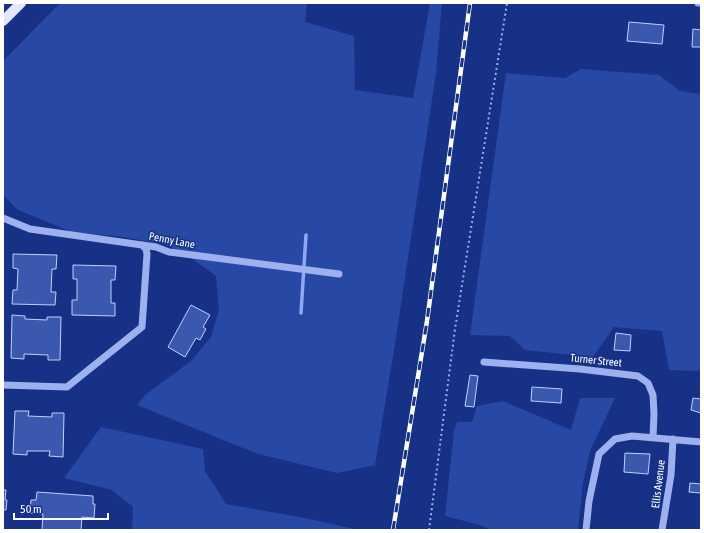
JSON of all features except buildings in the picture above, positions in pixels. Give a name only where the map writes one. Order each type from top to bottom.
[{"type":"main road","points":[[3,21],[21,3]]},
{"type":"street","name":"Penny Lane","points":[[3,218],[30,229],[156,247],[170,252],[339,274]]},
{"type":"street","points":[[3,385],[67,387],[142,327],[147,254],[146,249],[142,245]]},
{"type":"street","name":"Turner Street","points":[[484,362],[580,369],[638,376],[648,383],[653,395],[653,437]]},
{"type":"street","points":[[586,530],[589,501],[599,454],[615,439],[632,436],[701,442]]},
{"type":"street","name":"Ellis Avenue","points":[[662,530],[671,475],[673,439]]},
{"type":"path","points":[[428,530],[455,329],[507,3]]},
{"type":"shaded area","points":[[60,3],[307,3],[305,22],[354,36],[355,90],[413,98],[430,3],[442,3],[436,73],[375,465],[337,473],[258,454],[137,405],[145,395],[191,361],[211,337],[219,310],[216,276],[187,255],[163,244],[123,237],[72,232],[18,210],[3,195],[3,61]]},
{"type":"shaded area","points":[[581,69],[659,75],[680,91],[701,94],[701,369],[698,371],[669,370],[662,331],[614,327],[593,357],[525,350],[510,336],[470,335],[506,73],[565,78]]},
{"type":"shaded area","points":[[580,398],[615,398],[590,451],[583,483],[578,530],[490,530],[480,525],[445,516],[454,431],[457,422],[472,422],[477,406],[503,401],[571,430]]},
{"type":"shaded area","points":[[101,427],[203,449],[205,471],[226,504],[305,518],[359,530],[132,530],[133,507],[112,490],[64,478]]},
{"type":"waterway","points":[[301,313],[306,235]]},
{"type":"railway","points":[[393,530],[427,321],[470,3]]}]
